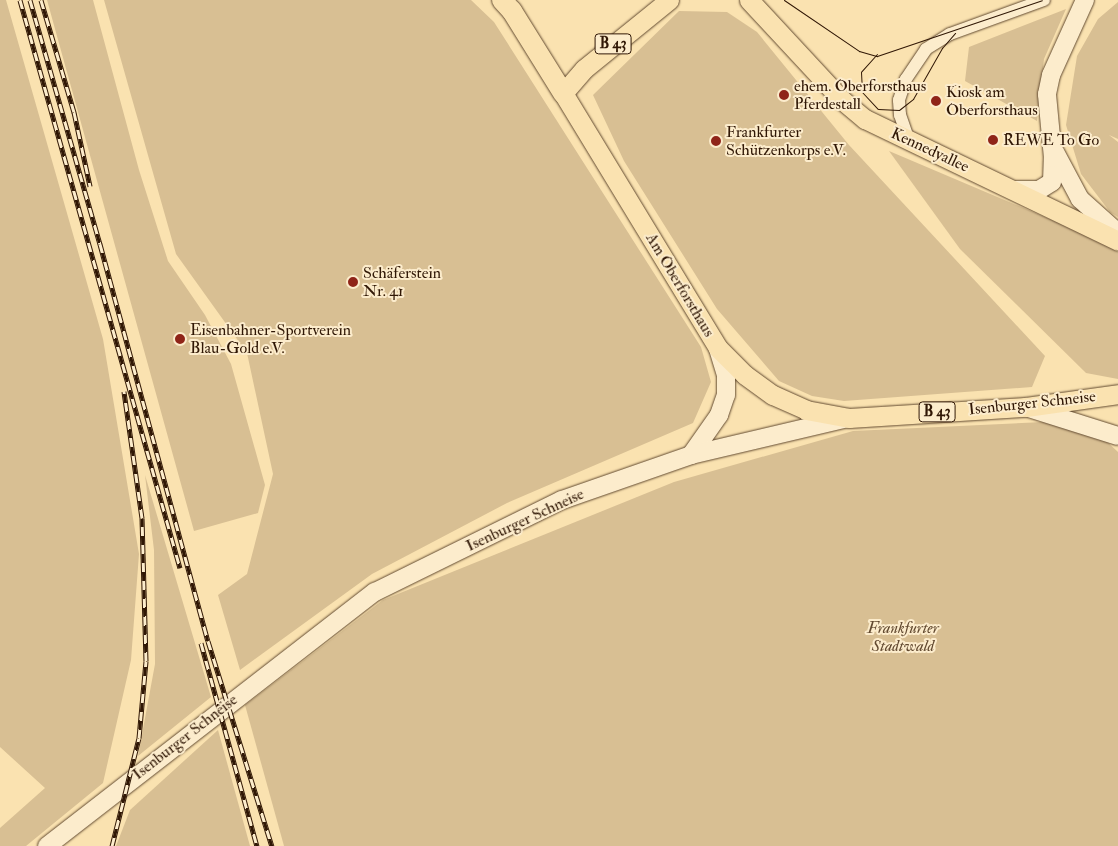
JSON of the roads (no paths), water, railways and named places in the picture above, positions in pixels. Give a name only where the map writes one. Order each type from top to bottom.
[{"type":"highway","name":"B 43","points":[[502,0],[512,11],[563,93]]},
{"type":"main road","name":"B 43","points":[[563,93],[584,69],[669,0]]},
{"type":"main road","points":[[1015,190],[1039,190],[1050,185],[1052,143],[1046,102],[1051,75],[1085,0]]},
{"type":"main road","name":"Kennedyallee","points":[[757,4],[850,107],[874,124],[1118,241]]},
{"type":"main road","name":"Am Oberforsthaus","points":[[563,93],[718,348],[773,396],[806,410],[849,418]]},
{"type":"main road","points":[[1052,143],[1080,199],[1118,233]]},
{"type":"main road","points":[[691,455],[719,415],[726,396],[726,375],[718,348]]},
{"type":"main road","name":"Isenburger Schneise","points":[[47,846],[375,592],[562,500],[691,455],[849,418],[1026,407],[1118,394]]},
{"type":"main road","points":[[1026,407],[1118,436]]},
{"type":"street","points":[[909,141],[899,110],[903,85],[926,49],[950,34],[1027,3],[1044,0]]},
{"type":"tram line","points":[[784,0],[859,51],[877,56],[1042,0]]},
{"type":"tram line","points":[[877,54],[861,72],[862,92],[878,109],[899,110],[913,99],[942,48],[955,33]]},
{"type":"railway","points":[[20,0],[180,568]]},
{"type":"railway","points":[[30,0],[100,244],[208,641],[272,846]]},
{"type":"railway","points":[[41,0],[74,112],[90,186]]},
{"type":"railway","points":[[112,846],[139,738],[146,661],[142,518],[124,391]]},
{"type":"railway","points":[[201,643],[257,846]]},
{"type":"place","name":"ehem. Oberforsthaus Pferdestall","points":[[784,95]]},
{"type":"place","name":"Kiosk am Oberforsthaus","points":[[936,101]]},
{"type":"place","name":"REWE To Go","points":[[993,140]]},
{"type":"place","name":"Frankfurter Schützenkorps e.V.","points":[[716,141]]},
{"type":"place","name":"Schäferstein Nr. 41","points":[[353,282]]},
{"type":"place","name":"Eisenbahner-Sportverein Blau-Gold e.V.","points":[[180,339]]},
{"type":"park label","name":"Frankfurter Stadtwald","points":[[903,637]]}]
